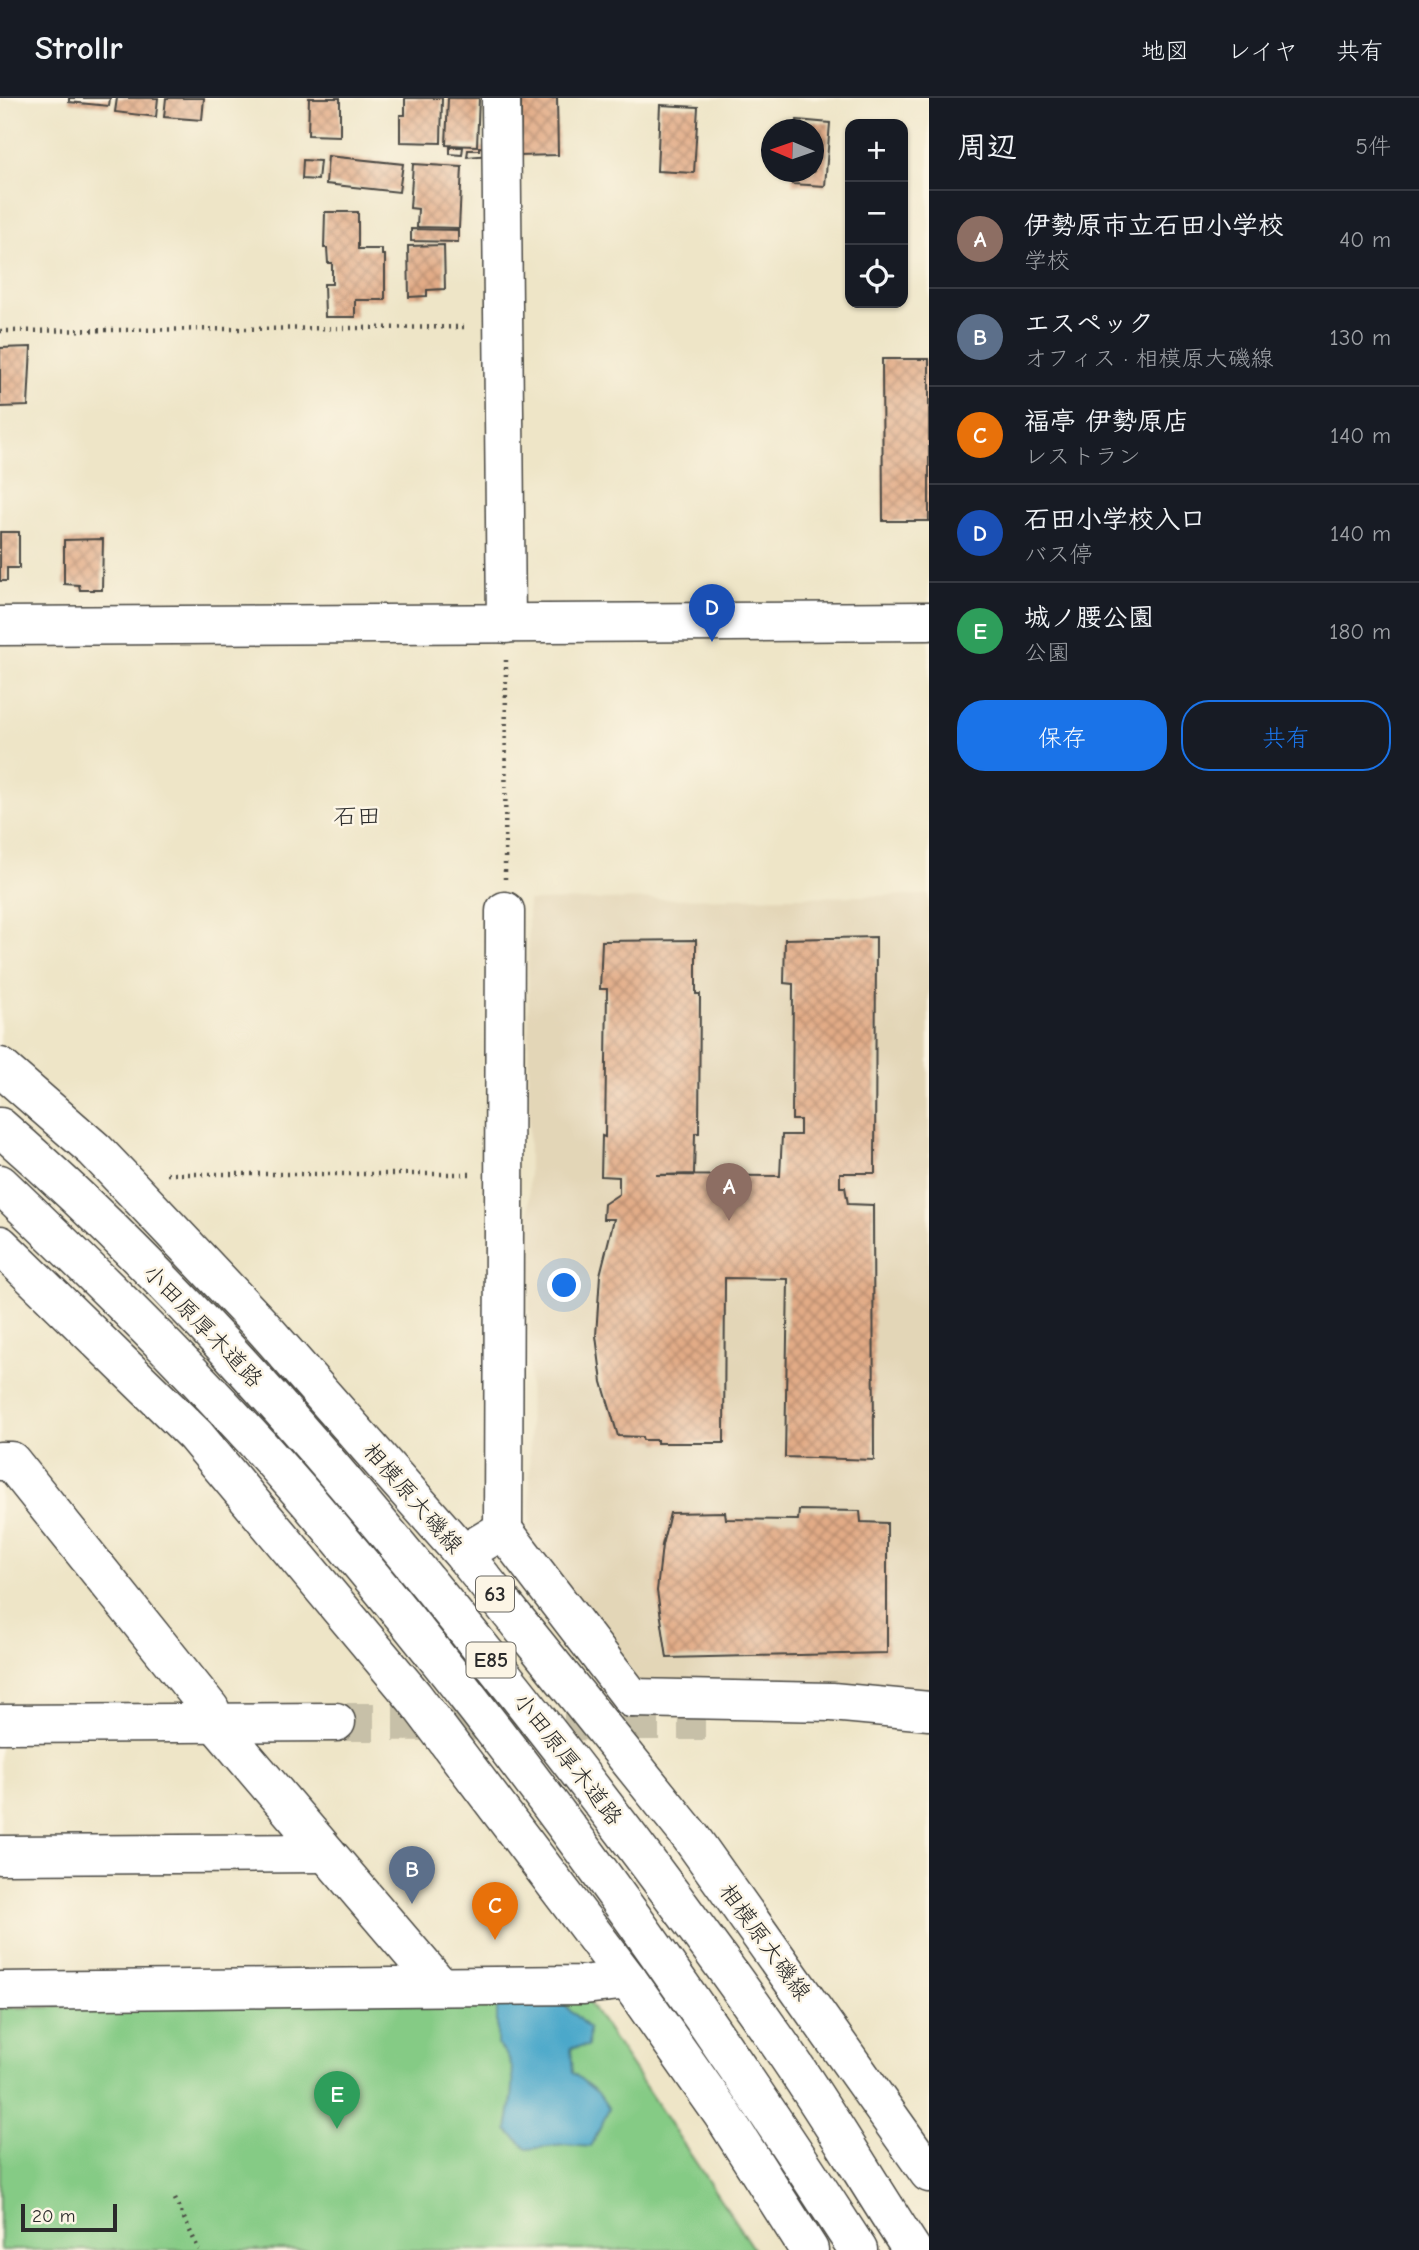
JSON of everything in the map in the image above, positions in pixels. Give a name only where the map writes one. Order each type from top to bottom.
[{"type":"main road","points":[[501,98],[501,326],[506,624]]},
{"type":"main road","points":[[0,626],[929,621]]},
{"type":"main road","points":[[505,911],[503,1530],[632,1698]]},
{"type":"main road","name":"相模原大磯線","points":[[0,1067],[95,1150],[138,1195],[260,1324],[463,1554],[690,1836],[929,2172]]},
{"type":"main road","name":"小田原厚木道路","points":[[0,1127],[203,1322],[361,1500],[507,1680],[643,1856],[780,2044],[912,2250]]},
{"type":"main road","name":"小田原厚木道路","points":[[0,1184],[170,1350],[346,1546],[607,1880],[742,2071],[858,2250]]},
{"type":"main road","points":[[0,1245],[195,1435],[414,1697],[628,1979],[723,2115],[809,2250]]},
{"type":"main road","points":[[0,1461],[11,1461],[210,1709],[214,1721],[440,1986]]},
{"type":"main road","points":[[463,1554],[503,1530]]},
{"type":"main road","points":[[632,1698],[832,1702],[929,1711]]},
{"type":"main road","points":[[607,1736],[632,1698]]},
{"type":"main road","points":[[705,1721],[822,1719],[832,1702]]},
{"type":"main road","points":[[0,1724],[336,1722]]},
{"type":"main road","points":[[0,1855],[327,1853]]},
{"type":"main road","points":[[0,1991],[582,1985],[628,1979]]},
{"type":"path","points":[[0,331],[501,326]]},
{"type":"path","points":[[505,911],[506,624]]},
{"type":"path","points":[[138,1195],[162,1174],[506,1174]]},
{"type":"path","points":[[175,2199],[199,2250]]},
{"type":"shaded area","points":[[929,895],[929,1692],[924,1689],[645,1688],[530,1540],[528,901]]},
{"type":"green space","points":[[585,1996],[754,2250],[0,2250],[0,2008]]},
{"type":"water","points":[[564,2004],[589,2029],[588,2046],[571,2048],[573,2073],[598,2093],[609,2109],[591,2147],[566,2145],[527,2149],[507,2130],[513,2073],[505,2053],[497,2045],[497,2005]]},
{"type":"building","points":[[69,98],[110,98],[109,106],[69,102]]},
{"type":"building","points":[[117,98],[158,98],[156,117],[115,112]]},
{"type":"building","points":[[166,98],[204,98],[202,120],[164,117]]},
{"type":"building","points":[[309,98],[340,98],[340,136],[308,135]]},
{"type":"building","points":[[405,98],[442,98],[441,143],[400,142],[400,115],[405,115]]},
{"type":"building","points":[[448,98],[479,98],[477,146],[446,145]]},
{"type":"building","points":[[521,98],[557,98],[558,155],[517,156],[521,140]]},
{"type":"building","points":[[660,105],[698,107],[694,173],[657,171]]},
{"type":"building","points":[[824,122],[830,123],[825,186],[792,184],[824,182]]},
{"type":"building","points":[[450,147],[463,147],[462,155],[450,154]]},
{"type":"building","points":[[479,147],[491,148],[490,155],[467,157],[468,150],[479,150]]},
{"type":"building","points":[[328,156],[403,164],[399,192],[326,184]]},
{"type":"building","points":[[303,160],[320,161],[318,180],[302,179]]},
{"type":"building","points":[[413,164],[462,167],[459,228],[417,227],[418,209],[410,208]]},
{"type":"building","points":[[325,212],[358,212],[358,249],[382,249],[382,255],[385,255],[385,300],[355,300],[355,317],[325,317],[324,284],[332,284],[332,263],[328,263],[327,248],[324,248]]},
{"type":"building","points":[[411,229],[458,230],[458,242],[411,241]]},
{"type":"building","points":[[444,245],[445,289],[427,290],[427,296],[409,297],[408,246]]},
{"type":"building","points":[[31,347],[28,406],[0,407],[0,348]]},
{"type":"building","points":[[882,359],[929,359],[929,521],[883,521]]},
{"type":"building","points":[[0,532],[19,532],[19,568],[7,568],[7,581],[0,581]]},
{"type":"building","points":[[103,539],[102,590],[80,590],[79,585],[64,584],[64,540]]},
{"type":"building","points":[[876,937],[875,1173],[840,1173],[840,1187],[845,1187],[848,1204],[873,1205],[874,1460],[785,1457],[788,1279],[725,1278],[724,1443],[657,1443],[657,1440],[643,1440],[642,1437],[618,1436],[602,1382],[596,1336],[600,1275],[614,1219],[603,1219],[604,1204],[619,1194],[619,1177],[601,1176],[602,1136],[605,1137],[607,989],[600,989],[602,941],[696,940],[696,994],[700,994],[699,1133],[695,1133],[694,1174],[656,1175],[780,1176],[782,1135],[800,1135],[800,1120],[792,1120],[793,984],[784,983],[785,939]]},
{"type":"building","points":[[799,1510],[860,1511],[861,1522],[887,1523],[887,1653],[667,1658],[657,1591],[662,1545],[670,1513],[725,1512],[726,1519],[798,1520]]},
{"type":"tunnel","points":[[336,1722],[705,1721]]},
{"type":"place","name":"石田小学校入口","points":[[712,642]]},
{"type":"place","name":"伊勢原市立石田小学校","points":[[729,1221]]},
{"type":"place","name":"エスペック","points":[[412,1904]]},
{"type":"place","name":"福亭 伊勢原店","points":[[495,1940]]},
{"type":"place","name":"城ノ腰公園","points":[[337,2129]]},
{"type":"district","name":"石田","points":[[357,816]]}]
